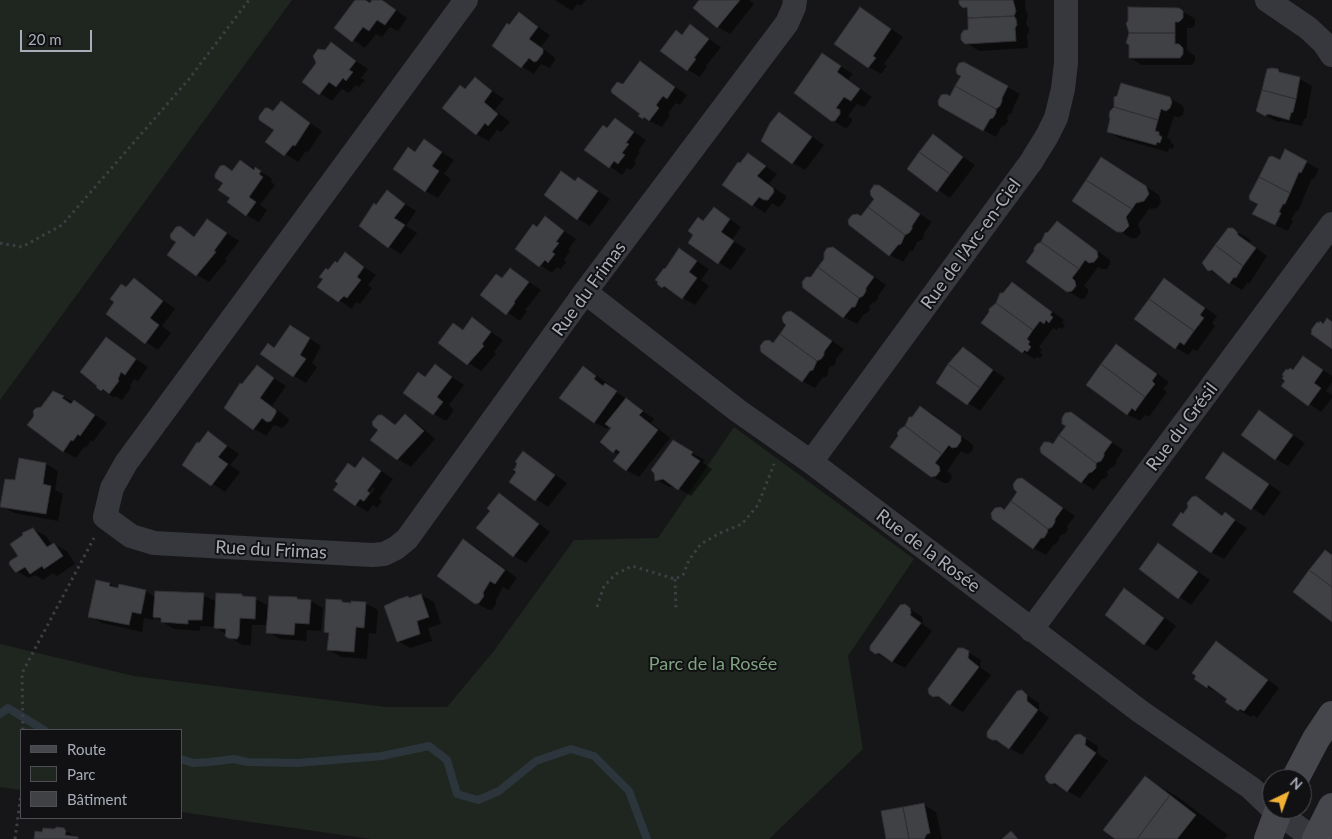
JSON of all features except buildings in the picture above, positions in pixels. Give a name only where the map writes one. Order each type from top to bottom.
[{"type":"street","points":[[105,517],[112,488],[126,463],[466,0]]},
{"type":"street","name":"Rue du Frimas","points":[[105,517],[131,536],[154,543],[372,555],[384,554],[396,548],[407,539],[585,292],[787,23],[795,0]]},
{"type":"street","name":"Rue de l'Arc-en-Ciel","points":[[811,462],[1031,162],[1056,118],[1063,89],[1066,63],[1066,0]]},
{"type":"street","points":[[1267,0],[1308,28],[1324,43],[1332,55]]},
{"type":"street","name":"Rue du Grésil","points":[[1031,630],[1332,224]]},
{"type":"street","name":"Rue de la Rosée","points":[[585,292],[737,410],[811,462],[1031,630],[1141,712],[1251,788],[1262,798]]},
{"type":"street","points":[[1300,769],[1316,739],[1332,715]]},
{"type":"street","points":[[1315,839],[1332,807]]},
{"type":"street","points":[[1268,839],[1273,819]]},
{"type":"street","name":"Rue de la Rosée","points":[[1287,819],[1315,839]]},
{"type":"path","points":[[0,243],[22,247],[62,225],[189,79],[249,0]]},
{"type":"path","points":[[597,607],[604,586],[616,574],[632,566],[675,579],[682,575],[689,560],[701,544],[720,533],[742,524],[758,505],[782,442]]},
{"type":"path","points":[[23,729],[22,673],[105,517]]},
{"type":"path","points":[[675,579],[676,610]]},
{"type":"path","points":[[15,839],[20,802]]},
{"type":"green space","points":[[0,0],[292,0],[0,400]]},
{"type":"green space","name":"Parc de la Rosée","points":[[734,427],[914,559],[848,656],[863,749],[769,839],[371,839],[182,812],[182,729],[20,729],[20,790],[0,787],[0,644],[134,676],[386,707],[447,707],[493,652],[574,540],[658,538]]},
{"type":"waterway","points":[[0,714],[8,708],[42,729]]},
{"type":"waterway","points":[[182,759],[193,763],[234,759],[247,762],[298,763],[382,756],[429,746],[447,760],[457,794],[478,800],[499,791],[536,761],[571,749],[594,756],[629,791],[647,839]]}]
